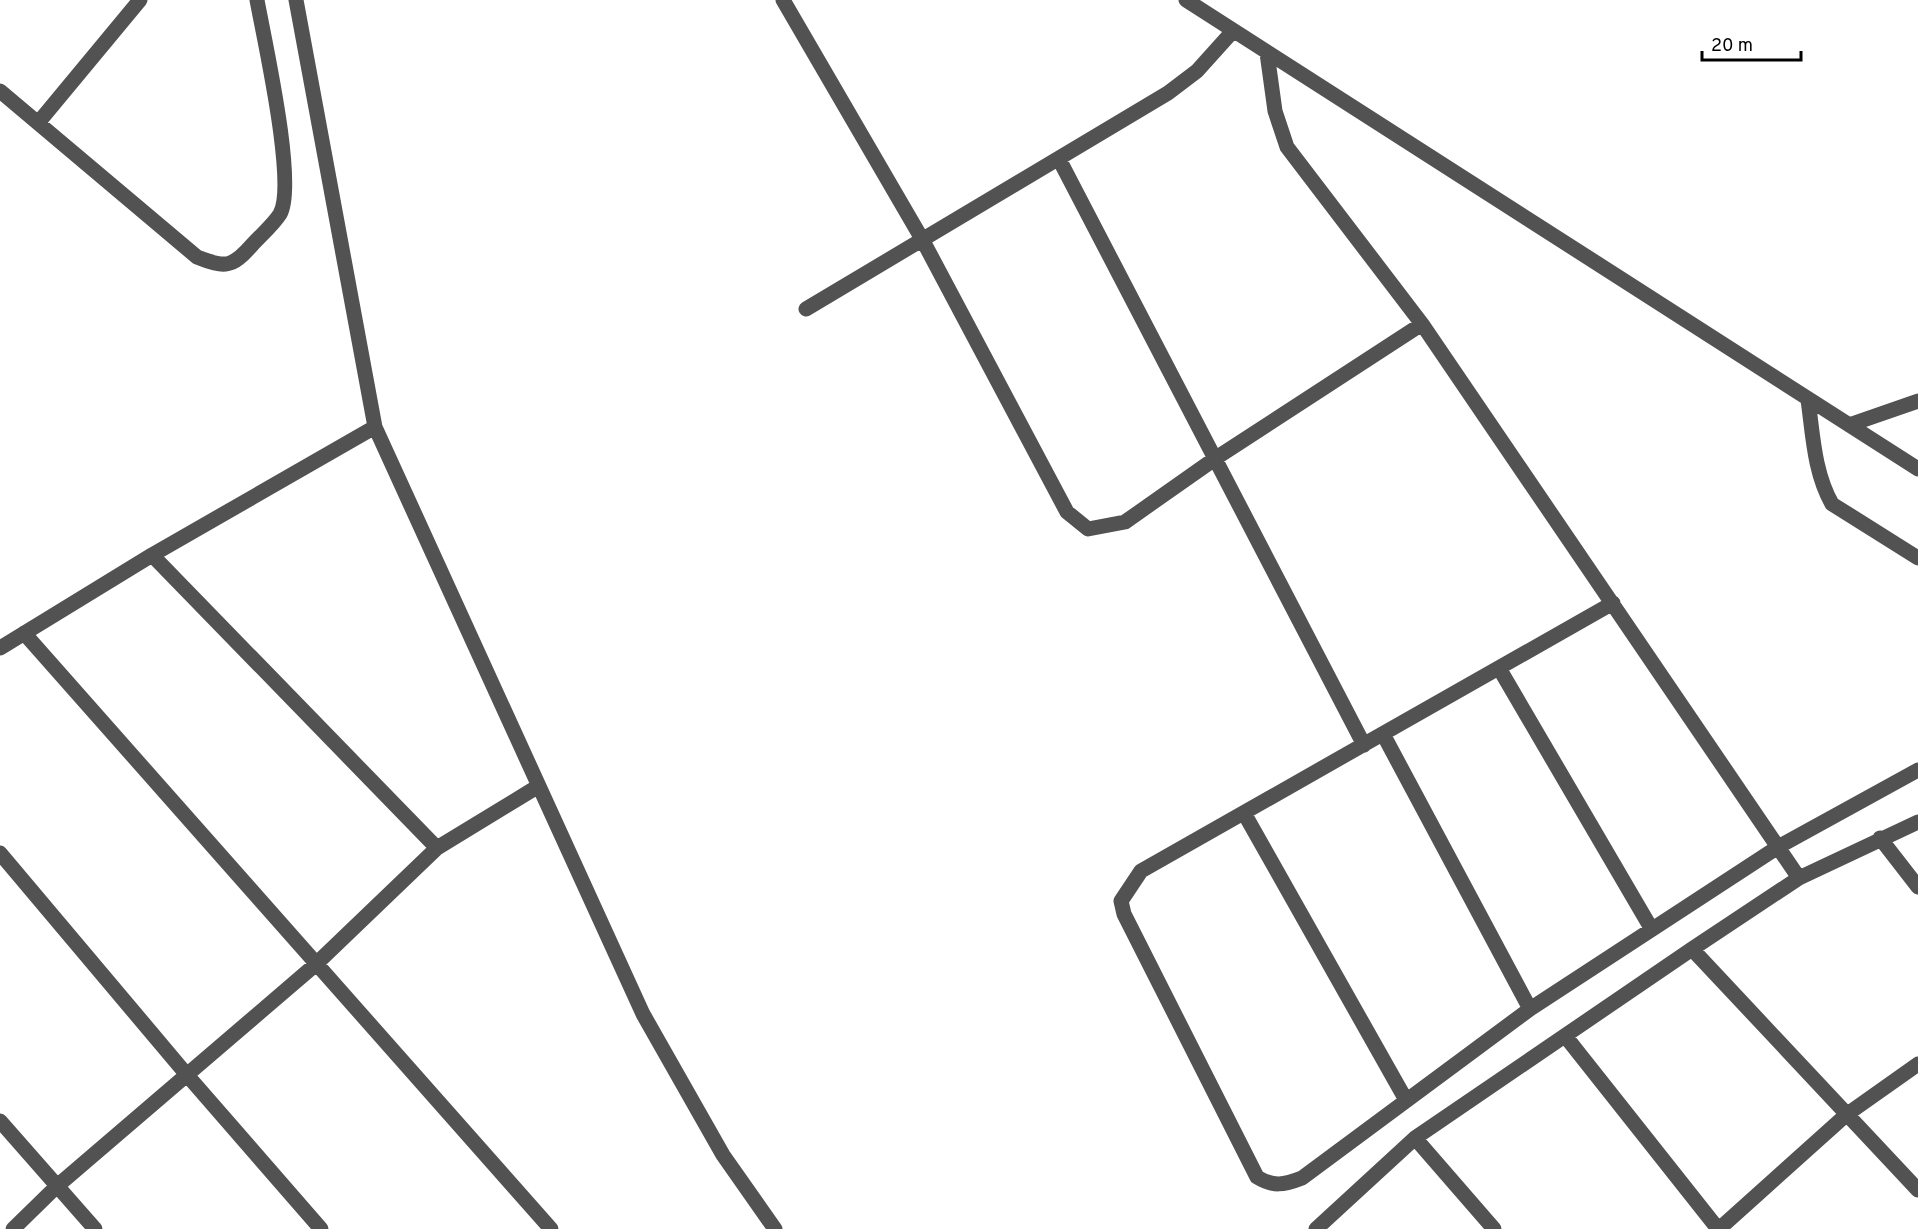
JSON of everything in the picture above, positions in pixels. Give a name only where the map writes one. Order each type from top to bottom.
[{"type":"street","points":[[38,123],[140,0]]},
{"type":"street","points":[[0,91],[197,257],[219,266],[238,261],[280,213],[285,189],[281,137],[257,0]]},
{"type":"street","points":[[296,0],[375,427],[537,787],[643,1014],[723,1155],[775,1229]]},
{"type":"street","points":[[783,0],[922,239],[1067,512],[1088,529],[1125,522],[1216,458],[1422,324]]},
{"type":"street","points":[[1186,0],[1918,469]]},
{"type":"street","points":[[806,309],[1168,93],[1197,71],[1233,31]]},
{"type":"street","points":[[1266,53],[1275,111],[1287,147],[1422,324],[1799,878]]},
{"type":"street","points":[[1059,159],[1364,745]]},
{"type":"street","points":[[1808,400],[1817,466],[1824,490],[1832,504],[1918,558]]},
{"type":"street","points":[[1849,425],[1918,401]]},
{"type":"street","points":[[0,648],[153,555],[375,427]]},
{"type":"street","points":[[153,555],[437,848]]},
{"type":"street","points":[[1613,603],[1142,871],[1121,902],[1124,914],[1257,1177],[1269,1184],[1282,1185],[1302,1178],[1530,1009],[1651,928],[1778,847],[1918,770]]},
{"type":"street","points":[[24,633],[315,965],[551,1229]]},
{"type":"street","points":[[1499,668],[1651,928]]},
{"type":"street","points":[[1383,734],[1530,1009]]},
{"type":"street","points":[[13,1229],[56,1187],[315,965],[437,848],[537,787]]},
{"type":"street","points":[[1244,813],[1406,1100]]},
{"type":"street","points":[[1316,1229],[1415,1138],[1692,949],[1799,878],[1918,822]]},
{"type":"street","points":[[1880,838],[1918,887]]},
{"type":"street","points":[[0,853],[187,1075],[321,1229]]},
{"type":"street","points":[[1692,949],[1918,1190]]},
{"type":"street","points":[[1566,1037],[1719,1229],[1846,1115],[1918,1064]]},
{"type":"street","points":[[0,1121],[95,1229]]},
{"type":"street","points":[[1415,1138],[1494,1229]]}]
